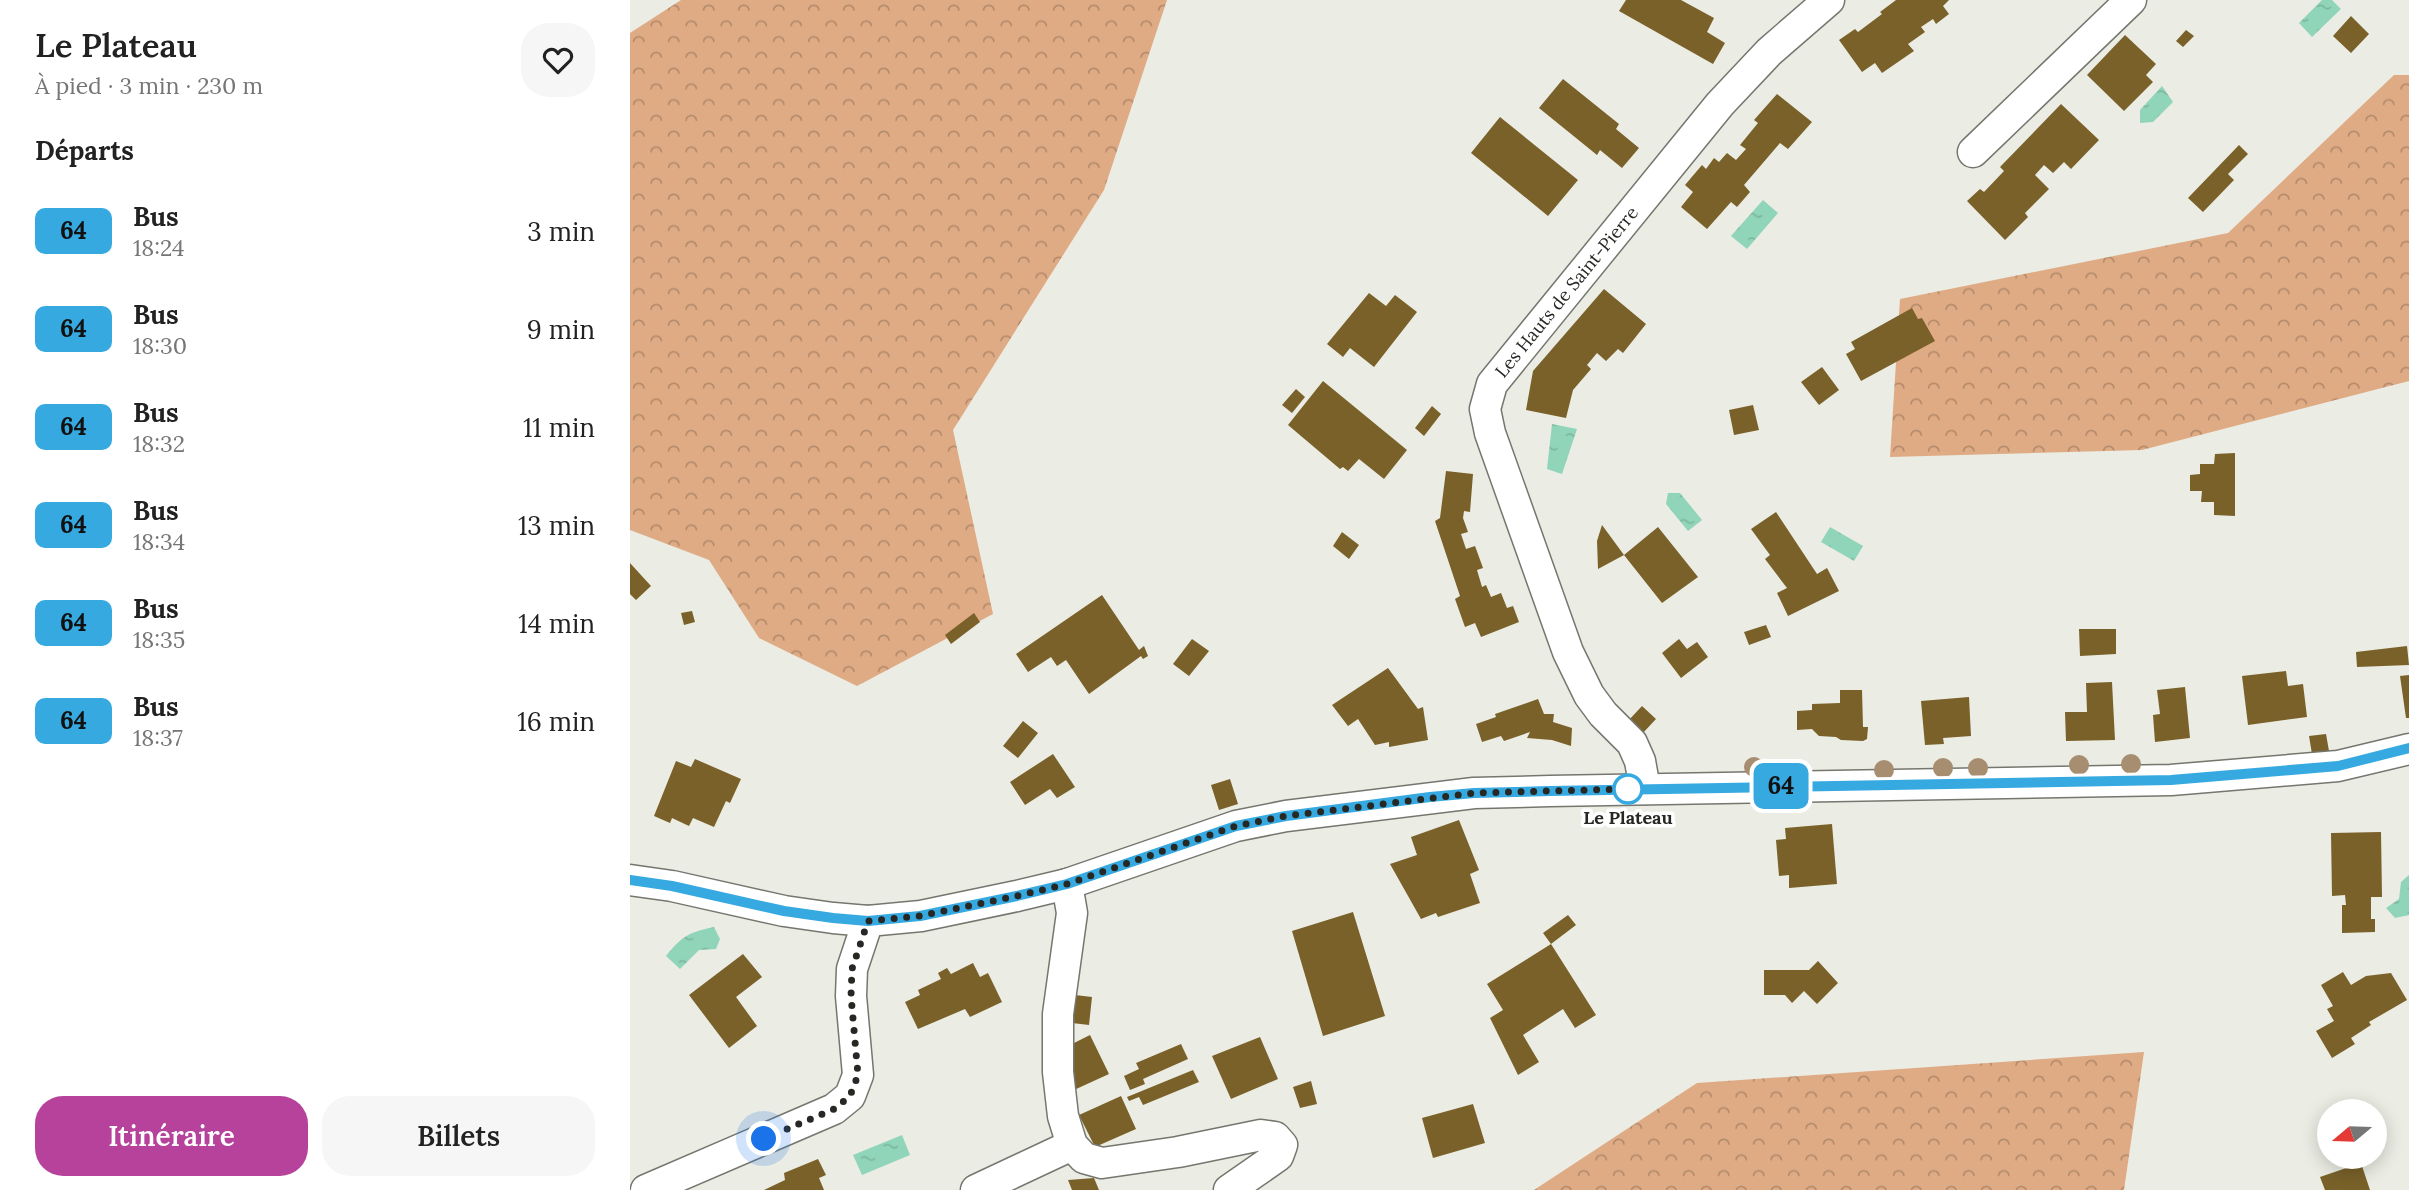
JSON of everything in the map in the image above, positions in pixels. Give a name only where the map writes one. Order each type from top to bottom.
[{"type":"street","name":"Les Hauts de Saint-Pierre","points":[[1645,789],[1640,761],[1632,743],[1588,695],[1568,652],[1490,433],[1485,409],[1492,384],[1720,104],[1769,52],[1829,0]]},
{"type":"street","points":[[1972,152],[2131,0]]},
{"type":"street","points":[[630,880],[672,886],[784,911],[868,921],[920,916],[1067,884],[1236,826],[1286,816],[1474,793],[2171,780],[2338,766],[2409,748]]},
{"type":"street","points":[[1067,884],[1072,913],[1058,1014],[1058,1072],[1063,1116],[1072,1145],[1084,1158],[1102,1163],[1178,1152],[1261,1135],[1275,1137],[1282,1145],[1278,1156],[1229,1190]]},
{"type":"street","points":[[646,1190],[834,1109],[850,1096],[858,1075],[851,996],[852,969],[868,921]]},
{"type":"street","points":[[976,1190],[1072,1145]]},
{"type":"green space","points":[[681,0],[1167,0],[1104,190],[953,430],[993,614],[857,686],[759,638],[709,560],[630,530],[630,33]]},
{"type":"green space","points":[[2394,75],[2409,75],[2409,381],[2142,450],[1890,457],[1900,299],[2228,233]]},
{"type":"green space","points":[[2144,1052],[2124,1190],[1534,1190],[1697,1083]]},
{"type":"water","points":[[2322,0],[2332,0],[2341,9],[2312,37],[2299,23]]},
{"type":"water","points":[[2162,86],[2173,102],[2153,122],[2140,123],[2140,110]]},
{"type":"water","points":[[1763,200],[1778,213],[1747,249],[1731,236]]},
{"type":"water","points":[[1552,424],[1577,429],[1562,474],[1547,469]]},
{"type":"water","points":[[1668,493],[1680,493],[1702,520],[1688,531],[1666,504]]},
{"type":"water","points":[[1830,527],[1863,546],[1854,561],[1821,542]]},
{"type":"water","points":[[2409,875],[2409,915],[2395,918],[2386,908],[2399,899],[2401,882]]},
{"type":"water","points":[[714,927],[720,939],[716,949],[699,950],[680,969],[666,956],[687,936]]},
{"type":"water","points":[[902,1135],[910,1155],[862,1175],[853,1155]]},
{"type":"building","points":[[1626,0],[1681,0],[1714,18],[1707,32],[1725,43],[1713,64],[1619,11]]},
{"type":"building","points":[[1896,0],[1949,0],[1943,6],[1949,14],[1936,24],[1933,19],[1921,27],[1925,32],[1908,44],[1914,51],[1882,73],[1875,63],[1862,72],[1839,40],[1855,29],[1858,32]]},
{"type":"building","points":[[2351,16],[2369,34],[2351,53],[2333,36]]},
{"type":"building","points":[[2186,30],[2194,36],[2183,47],[2176,41]]},
{"type":"building","points":[[2125,35],[2156,64],[2146,75],[2153,82],[2124,111],[2087,75]]},
{"type":"building","points":[[1563,79],[1619,124],[1616,129],[1639,148],[1622,168],[1600,150],[1597,155],[1539,108]]},
{"type":"building","points":[[1777,94],[1812,122],[1788,149],[1780,143],[1744,185],[1750,192],[1737,207],[1731,202],[1707,229],[1681,207],[1693,192],[1685,185],[1702,165],[1706,169],[1714,158],[1719,162],[1727,153],[1736,160],[1746,149],[1740,145],[1758,123],[1754,120]]},
{"type":"building","points":[[2061,104],[2099,140],[2071,169],[2064,162],[2053,173],[2044,165],[2035,175],[2049,189],[2025,213],[2028,217],[2005,240],[1967,201],[1980,189],[1984,192],[2004,171],[2000,167]]},
{"type":"building","points":[[1500,117],[1578,180],[1548,216],[1471,153]]},
{"type":"building","points":[[2239,145],[2248,154],[2228,174],[2234,180],[2203,212],[2188,198]]},
{"type":"building","points":[[1604,289],[1646,324],[1623,353],[1618,349],[1606,361],[1597,353],[1587,365],[1591,369],[1573,390],[1566,418],[1526,410],[1533,371]]},
{"type":"building","points":[[1369,293],[1386,306],[1395,295],[1417,312],[1374,367],[1350,348],[1343,357],[1327,344]]},
{"type":"building","points":[[1912,308],[1918,319],[1922,318],[1935,341],[1861,381],[1846,354],[1855,349],[1851,342]]},
{"type":"building","points":[[1822,367],[1839,390],[1819,405],[1801,382]]},
{"type":"building","points":[[1323,381],[1407,450],[1384,479],[1359,459],[1348,471],[1343,467],[1340,469],[1288,425]]},
{"type":"building","points":[[1296,389],[1305,397],[1292,413],[1282,405]]},
{"type":"building","points":[[1753,405],[1759,430],[1734,435],[1729,410]]},
{"type":"building","points":[[1432,406],[1441,414],[1424,436],[1415,428]]},
{"type":"building","points":[[2235,453],[2235,516],[2214,515],[2214,502],[2201,502],[2202,491],[2190,491],[2190,475],[2200,474],[2200,464],[2214,464],[2215,454]]},
{"type":"building","points":[[1446,471],[1473,474],[1470,512],[1464,511],[1463,518],[1468,532],[1461,534],[1466,549],[1475,546],[1483,568],[1477,570],[1482,587],[1486,585],[1491,597],[1501,593],[1507,608],[1513,606],[1519,622],[1481,637],[1475,623],[1465,627],[1455,599],[1460,596],[1435,521],[1440,518]]},
{"type":"building","points":[[1776,512],[1817,574],[1827,568],[1839,591],[1788,616],[1777,593],[1787,588],[1765,559],[1770,555],[1751,529]]},
{"type":"building","points":[[1602,525],[1624,555],[1598,569],[1597,541]]},
{"type":"building","points":[[1658,527],[1698,577],[1662,603],[1624,555]]},
{"type":"building","points":[[1342,532],[1359,545],[1349,559],[1333,546]]},
{"type":"building","points":[[630,563],[651,586],[636,600],[630,594]]},
{"type":"building","points":[[1102,595],[1139,650],[1144,646],[1148,656],[1143,659],[1141,656],[1089,694],[1066,660],[1057,666],[1051,657],[1028,672],[1016,654]]},
{"type":"building","points":[[692,611],[695,622],[684,625],[681,613]]},
{"type":"building","points":[[974,613],[980,622],[951,644],[945,635]]},
{"type":"building","points":[[1766,625],[1771,637],[1749,645],[1744,632]]},
{"type":"building","points":[[2079,629],[2116,629],[2116,654],[2080,656]]},
{"type":"building","points":[[1192,639],[1209,651],[1189,676],[1173,664]]},
{"type":"building","points":[[1679,639],[1687,649],[1697,642],[1708,657],[1681,678],[1662,653]]},
{"type":"building","points":[[2407,646],[2409,665],[2357,667],[2356,652]]},
{"type":"building","points":[[1388,668],[1418,709],[1423,707],[1428,740],[1389,747],[1389,742],[1375,745],[1358,719],[1348,726],[1332,705]]},
{"type":"building","points":[[2286,671],[2288,686],[2303,684],[2307,717],[2248,725],[2242,676]]},
{"type":"building","points":[[2409,675],[2409,718],[2406,718],[2400,676]]},
{"type":"building","points":[[2112,682],[2115,740],[2066,741],[2065,712],[2087,712],[2086,683]]},
{"type":"building","points":[[2185,687],[2190,738],[2155,742],[2153,715],[2160,714],[2157,690]]},
{"type":"building","points":[[1840,690],[1862,690],[1863,727],[1868,727],[1867,739],[1841,740],[1819,736],[1812,729],[1797,730],[1797,711],[1812,710],[1812,704],[1840,703]]},
{"type":"building","points":[[1969,697],[1971,736],[1943,738],[1944,744],[1925,745],[1921,701]]},
{"type":"building","points":[[1538,699],[1544,714],[1554,714],[1553,722],[1572,728],[1571,746],[1552,740],[1527,738],[1530,732],[1504,741],[1501,736],[1482,742],[1476,724],[1496,717],[1495,714]]},
{"type":"building","points":[[1642,706],[1656,719],[1642,734],[1628,721]]},
{"type":"building","points":[[1023,721],[1038,733],[1018,758],[1003,746]]},
{"type":"building","points":[[2326,734],[2329,751],[2312,754],[2309,736]]},
{"type":"building","points":[[1053,754],[1075,787],[1057,798],[1050,789],[1025,805],[1010,782]]},
{"type":"building","points":[[695,759],[741,779],[730,803],[726,801],[714,827],[693,818],[689,826],[672,818],[670,823],[654,816],[676,761],[691,767]]},
{"type":"building","points":[[1230,779],[1238,804],[1219,810],[1211,785]]},
{"type":"building","points":[[1459,820],[1479,870],[1470,874],[1480,903],[1438,917],[1436,913],[1421,919],[1390,864],[1417,855],[1411,837]]},
{"type":"building","points":[[1832,824],[1837,884],[1789,888],[1789,875],[1779,876],[1776,840],[1786,839],[1785,828]]},
{"type":"building","points":[[2381,832],[2382,897],[2371,897],[2371,919],[2375,919],[2375,932],[2342,933],[2342,905],[2346,905],[2345,895],[2332,896],[2331,833]]},
{"type":"building","points":[[1353,912],[1385,1016],[1323,1036],[1292,931]]},
{"type":"building","points":[[1568,915],[1576,925],[1551,944],[1543,933]]},
{"type":"building","points":[[1551,944],[1596,1015],[1575,1028],[1563,1009],[1523,1035],[1539,1062],[1518,1075],[1490,1018],[1503,1010],[1487,984]]},
{"type":"building","points":[[743,954],[762,977],[736,997],[757,1026],[729,1048],[689,995]]},
{"type":"building","points":[[1818,961],[1838,983],[1817,1004],[1804,991],[1792,1003],[1785,995],[1764,995],[1764,970],[1809,970]]},
{"type":"building","points":[[973,963],[980,977],[988,973],[1002,1002],[970,1017],[965,1009],[918,1029],[905,1002],[920,995],[918,990],[941,979],[938,973],[947,968],[951,974]]},
{"type":"building","points":[[2343,972],[2351,985],[2366,976],[2391,973],[2407,1000],[2369,1022],[2371,1025],[2351,1038],[2355,1044],[2332,1058],[2316,1031],[2334,1021],[2327,1009],[2333,1006],[2321,985]]},
{"type":"building","points":[[1075,995],[1092,997],[1089,1025],[1072,1023]]},
{"type":"building","points":[[1090,1035],[1109,1074],[1074,1090],[1072,1044]]},
{"type":"building","points":[[1260,1037],[1278,1079],[1231,1099],[1212,1056]]},
{"type":"building","points":[[1181,1044],[1188,1059],[1143,1079],[1145,1084],[1130,1090],[1124,1076],[1139,1069],[1136,1063]]},
{"type":"building","points":[[1193,1070],[1199,1082],[1143,1105],[1139,1097],[1129,1101],[1127,1097]]},
{"type":"building","points":[[1311,1081],[1317,1104],[1300,1108],[1293,1087]]},
{"type":"building","points":[[1121,1096],[1136,1129],[1095,1147],[1079,1115]]},
{"type":"building","points":[[1473,1104],[1485,1143],[1433,1158],[1422,1118]]},
{"type":"building","points":[[818,1159],[826,1175],[819,1178],[824,1190],[764,1190],[785,1180],[784,1173]]},
{"type":"building","points":[[2343,1169],[2363,1169],[2370,1190],[2325,1190],[2320,1177]]},
{"type":"building","points":[[1094,1178],[1099,1190],[1072,1190],[1068,1180]]},
{"type":"bus line","name":"64","points":[[630,880],[672,886],[784,911],[868,921],[920,916],[1067,884],[1236,826],[1286,816],[1408,799],[1474,793],[1550,791],[2171,780],[2338,766],[2409,748]]},
{"type":"place","name":"Le Plateau","points":[[1628,789]]},
{"type":"route","points":[[764,1139],[834,1109],[850,1096],[858,1075],[851,996],[852,969],[868,921],[920,916],[1067,884],[1236,826],[1286,816],[1474,793],[1628,789]]}]
